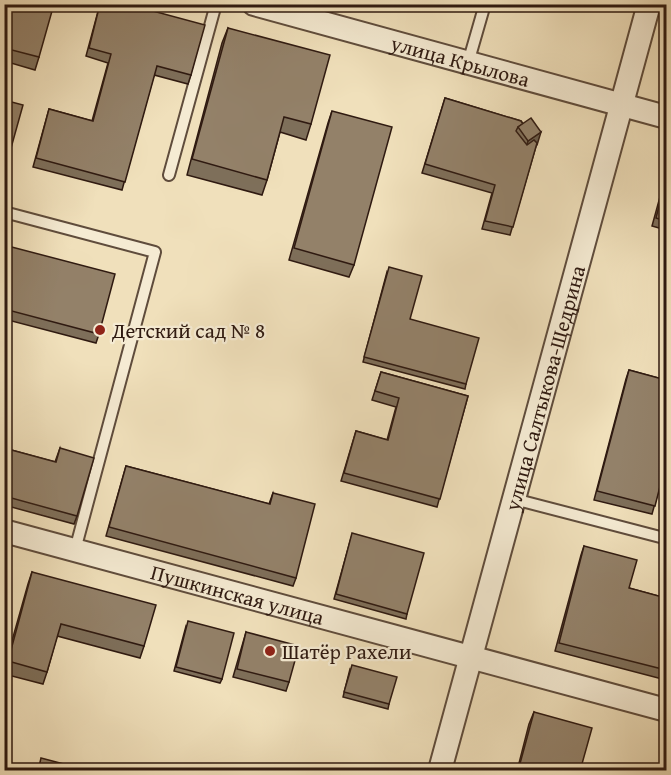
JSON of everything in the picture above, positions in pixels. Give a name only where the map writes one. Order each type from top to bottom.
[{"type":"street","name":"улица Крылова","points":[[254,4],[666,117]]},
{"type":"street","name":"улица Салтыкова-Щедрина","points":[[440,771],[649,4]]},
{"type":"street","name":"Пушкинская улица","points":[[4,531],[666,710]]},
{"type":"lane","points":[[170,175],[216,4]]},
{"type":"lane","points":[[468,63],[485,4]]},
{"type":"lane","points":[[4,212],[155,252],[75,550]]},
{"type":"lane","points":[[514,499],[664,538]]},
{"type":"building","points":[[4,4],[54,4],[39,57],[4,48]]},
{"type":"building","points":[[100,4],[127,4],[205,25],[191,75],[157,66],[125,182],[36,158],[49,109],[93,121],[111,54],[89,48]]},
{"type":"building","points":[[228,28],[330,55],[311,124],[284,117],[267,180],[192,159]]},
{"type":"building","points":[[445,98],[521,121],[523,124],[516,131],[527,145],[534,140],[537,143],[513,227],[485,221],[495,185],[425,164]]},
{"type":"building","points":[[4,100],[23,105],[6,166],[4,166]]},
{"type":"building","points":[[332,111],[392,127],[354,265],[294,248]]},
{"type":"building","points":[[531,118],[541,132],[528,141],[518,127]]},
{"type":"building","points":[[666,178],[666,221],[656,218]]},
{"type":"building","points":[[4,245],[115,274],[99,334],[4,309]]},
{"type":"building","points":[[389,267],[422,276],[410,319],[479,338],[466,384],[364,357]]},
{"type":"building","points":[[629,370],[666,380],[666,463],[655,506],[597,491]]},
{"type":"building","points":[[381,372],[468,396],[440,499],[344,473],[356,431],[388,440],[399,398],[375,391]]},
{"type":"building","points":[[4,448],[56,462],[60,448],[94,458],[77,516],[4,496]]},
{"type":"building","points":[[126,466],[270,504],[273,493],[315,504],[296,578],[109,527]]},
{"type":"building","points":[[352,533],[424,553],[407,614],[336,594]]},
{"type":"building","points":[[584,546],[637,560],[629,588],[666,598],[666,670],[559,643]]},
{"type":"building","points":[[4,565],[10,567],[4,588]]},
{"type":"building","points":[[32,572],[156,605],[144,646],[61,624],[47,672],[8,661]]},
{"type":"building","points":[[188,621],[234,633],[222,679],[176,667]]},
{"type":"building","points":[[246,632],[299,646],[289,682],[237,669]]},
{"type":"building","points":[[352,665],[397,677],[389,704],[344,692]]},
{"type":"building","points":[[534,712],[592,728],[580,771],[518,771]]},
{"type":"building","points":[[41,758],[79,768],[78,771],[38,771]]},
{"type":"place","name":"Детский сад № 8","points":[[100,330]]},
{"type":"place","name":"Шатёр Рахели","points":[[270,651]]}]
